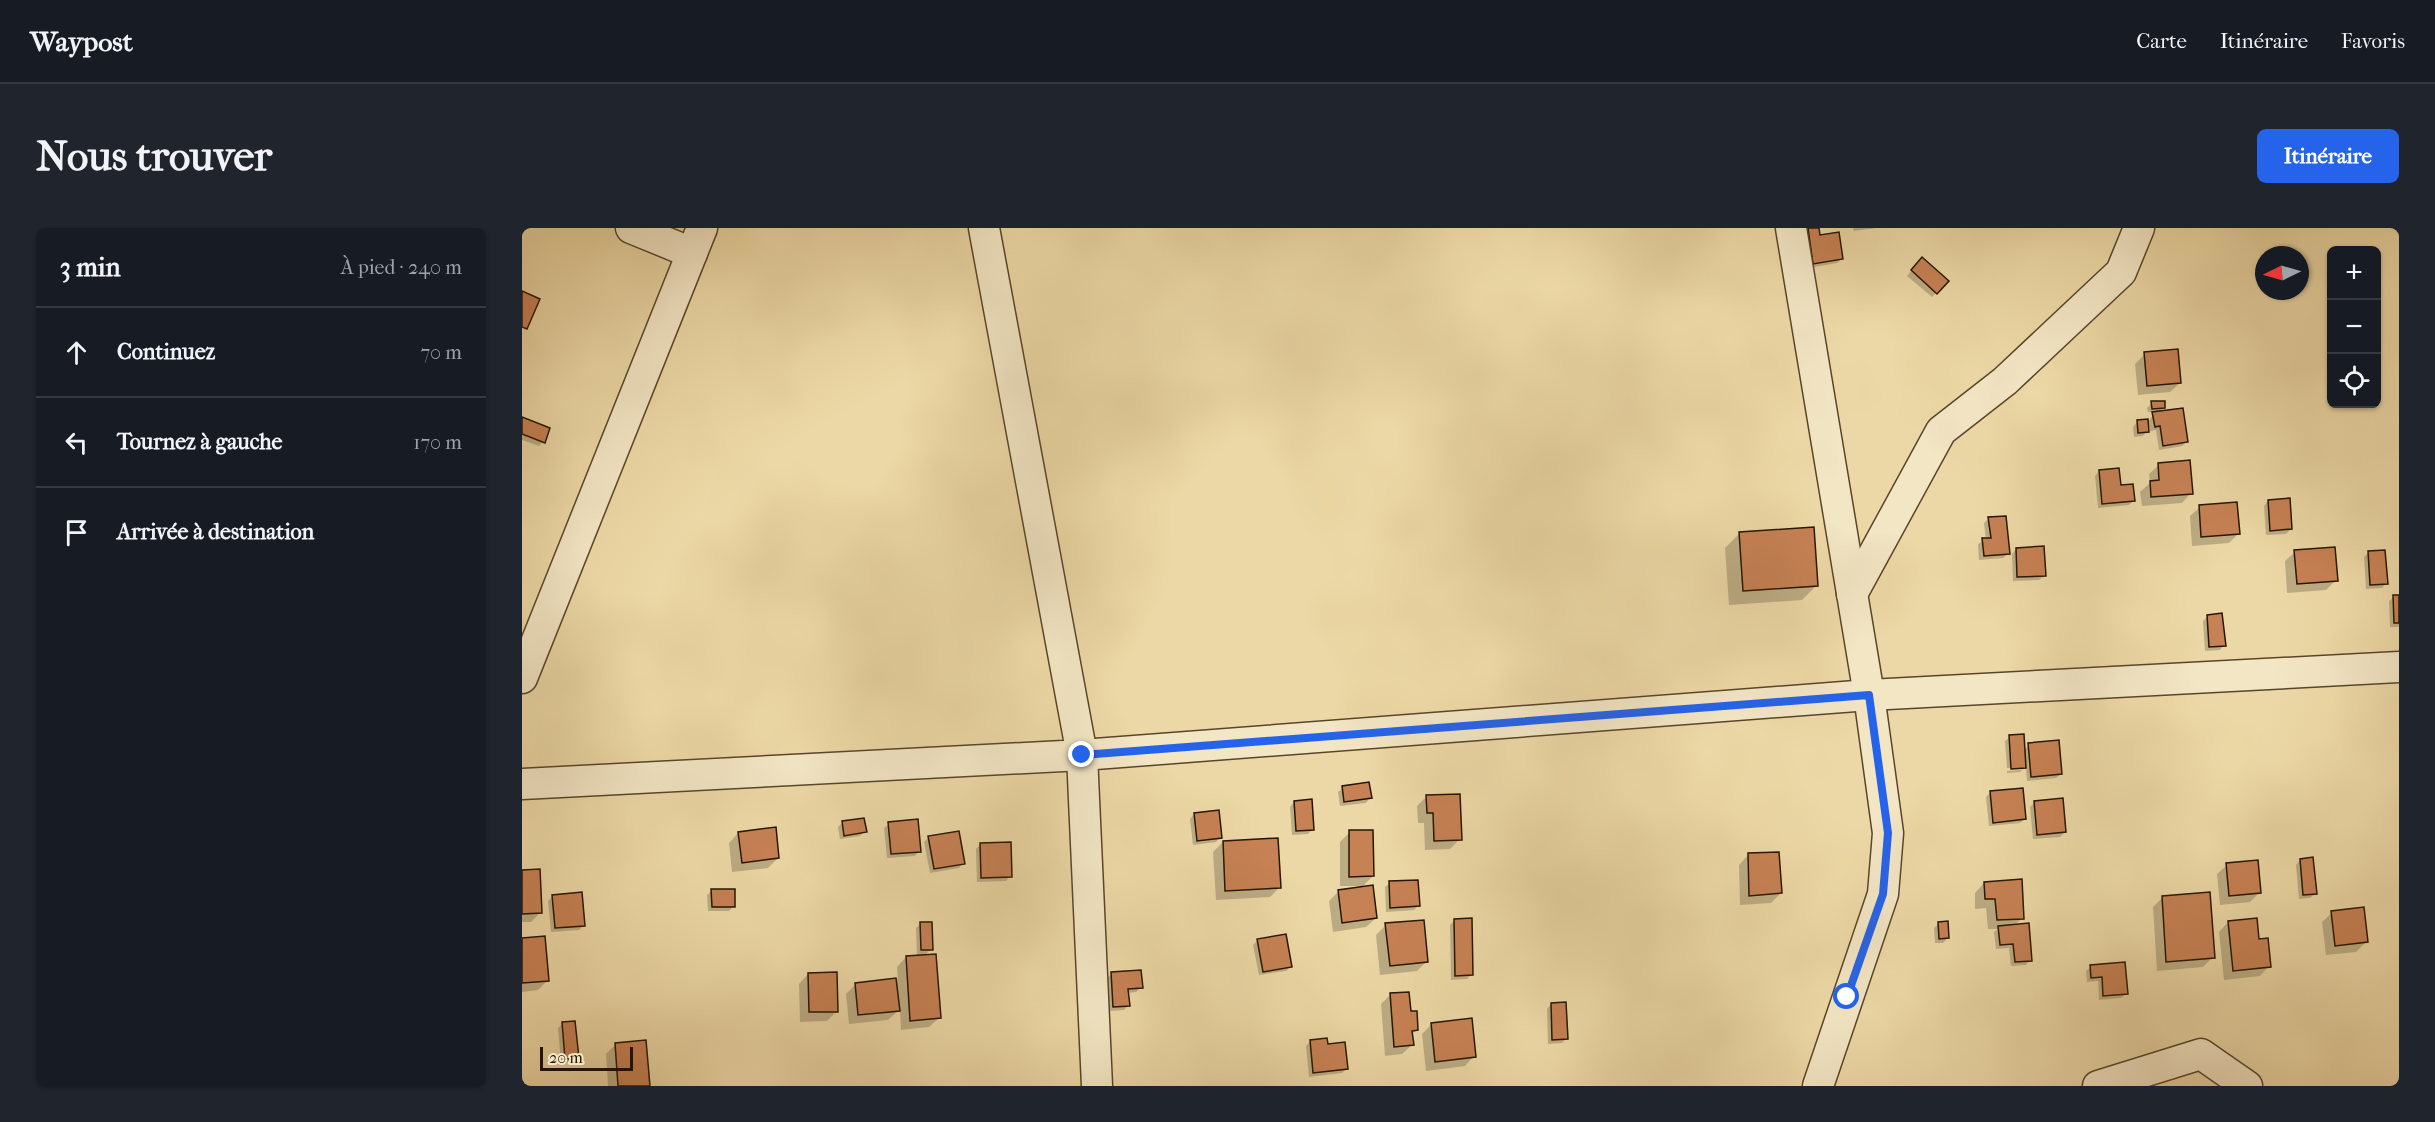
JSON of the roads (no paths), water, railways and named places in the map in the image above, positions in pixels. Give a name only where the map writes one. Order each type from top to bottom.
[{"type":"street","points":[[522,678],[697,241],[631,228]]},
{"type":"street","points":[[984,228],[1082,755],[1097,1086]]},
{"type":"street","points":[[1791,228],[1869,695],[1888,833],[1883,894],[1818,1086]]},
{"type":"street","points":[[1852,594],[1941,430],[2005,381],[2121,272],[2139,228]]},
{"type":"street","points":[[522,784],[1082,755],[1869,695],[2399,667]]},
{"type":"street","points":[[2098,1086],[2201,1054],[2247,1086]]}]
